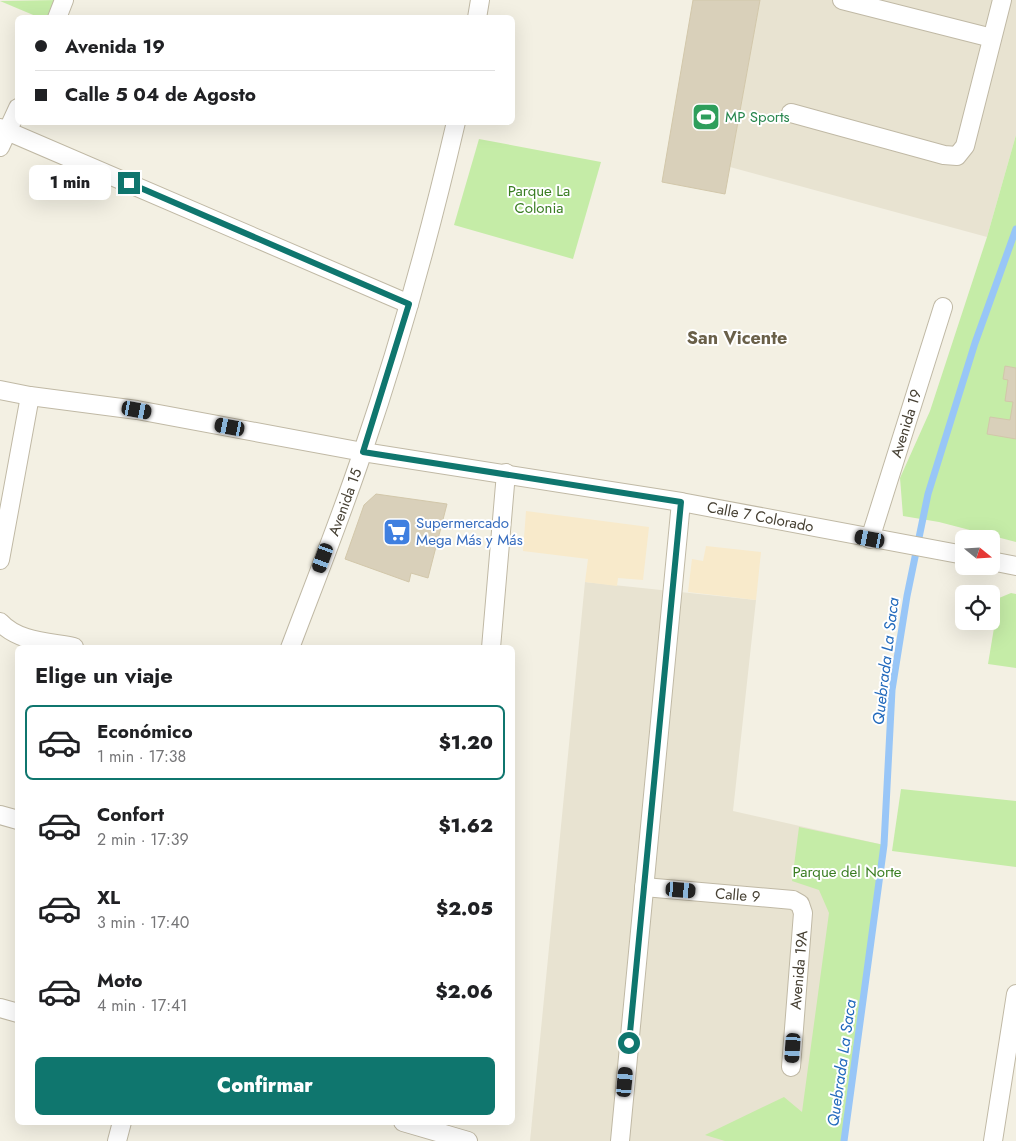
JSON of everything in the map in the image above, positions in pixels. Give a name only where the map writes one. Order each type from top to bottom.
[{"type":"street","points":[[58,15],[64,0]]},
{"type":"street","points":[[478,15],[480,0]]},
{"type":"street","points":[[842,0],[992,38]]},
{"type":"street","points":[[791,114],[944,155],[957,156],[965,146],[1002,0]]},
{"type":"street","points":[[15,113],[2,135],[409,304]]},
{"type":"street","name":"Avenida 15","points":[[291,645],[363,452],[436,211],[455,125]]},
{"type":"street","name":"Avenida 19","points":[[870,539],[943,307]]},
{"type":"street","name":"Calle 7 Colorado","points":[[0,390],[30,396],[137,410],[363,452],[681,502],[870,539],[955,553]]},
{"type":"street","points":[[0,560],[30,396]]},
{"type":"street","points":[[491,645],[506,474]]},
{"type":"street","points":[[620,1141],[681,502]]},
{"type":"street","points":[[1000,563],[1016,566]]},
{"type":"street","points":[[0,622],[8,630],[21,637],[63,645]]},
{"type":"street","points":[[0,815],[15,819]]},
{"type":"street","name":"Calle 9","points":[[644,887],[793,900],[800,904]]},
{"type":"street","name":"Avenida 19A","points":[[791,1067],[803,913],[800,904]]},
{"type":"street","points":[[993,1141],[1016,994]]},
{"type":"street","points":[[0,1008],[15,1012]]},
{"type":"street","points":[[117,1141],[121,1125]]},
{"type":"street","points":[[416,1125],[449,1133],[468,1141]]},
{"type":"shaded area","points":[[760,0],[1016,0],[1016,135],[987,237],[730,167]]},
{"type":"shaded area","points":[[526,511],[649,527],[643,580],[618,578],[617,586],[585,582],[588,559],[523,551]]},
{"type":"shaded area","points":[[706,546],[761,552],[756,600],[688,592],[692,559],[703,561]]},
{"type":"shaded area","points":[[585,582],[756,600],[733,811],[884,845],[844,1141],[530,1141]]},
{"type":"green space","points":[[59,0],[53,15],[33,15],[0,1]]},
{"type":"green space","points":[[1016,135],[1016,542],[1000,538],[1000,530],[970,530],[939,522],[903,516],[900,478],[930,411],[987,237]]},
{"type":"green space","name":"Parque La Colonia","points":[[479,139],[601,162],[573,259],[454,225]]},
{"type":"green space","points":[[1011,593],[1016,594],[1016,668],[988,664],[994,630],[1000,630],[1000,598]]},
{"type":"green space","points":[[901,789],[1016,801],[1016,867],[892,851]]},
{"type":"green space","name":"Parque del Norte","points":[[799,827],[884,845],[844,1141],[725,1141],[705,1135],[784,1097],[802,1112],[829,913],[819,890],[792,881]]},
{"type":"building","name":"MP Sports","points":[[693,0],[760,0],[725,194],[662,182]]},
{"type":"building","points":[[1005,366],[1016,368],[1016,439],[987,434],[990,417],[1010,420],[1013,402],[1005,401],[1008,380],[1003,379]]},
{"type":"building","name":"Supermercado Mega Más y Más","points":[[376,494],[447,504],[428,578],[411,573],[409,582],[345,559],[364,505]]},
{"type":"waterway","name":"Quebrada La Saca","points":[[844,1141],[884,845],[892,690],[907,596],[928,494],[975,343],[1016,229]]},
{"type":"place","name":"MP Sports","points":[[706,117]]},
{"type":"place","name":"Supermercado Mega Más y Más","points":[[397,532]]},
{"type":"district","name":"San Vicente","points":[[737,338]]},
{"type":"route","points":[[129,183],[409,304],[363,452],[681,502],[629,1043]]}]
